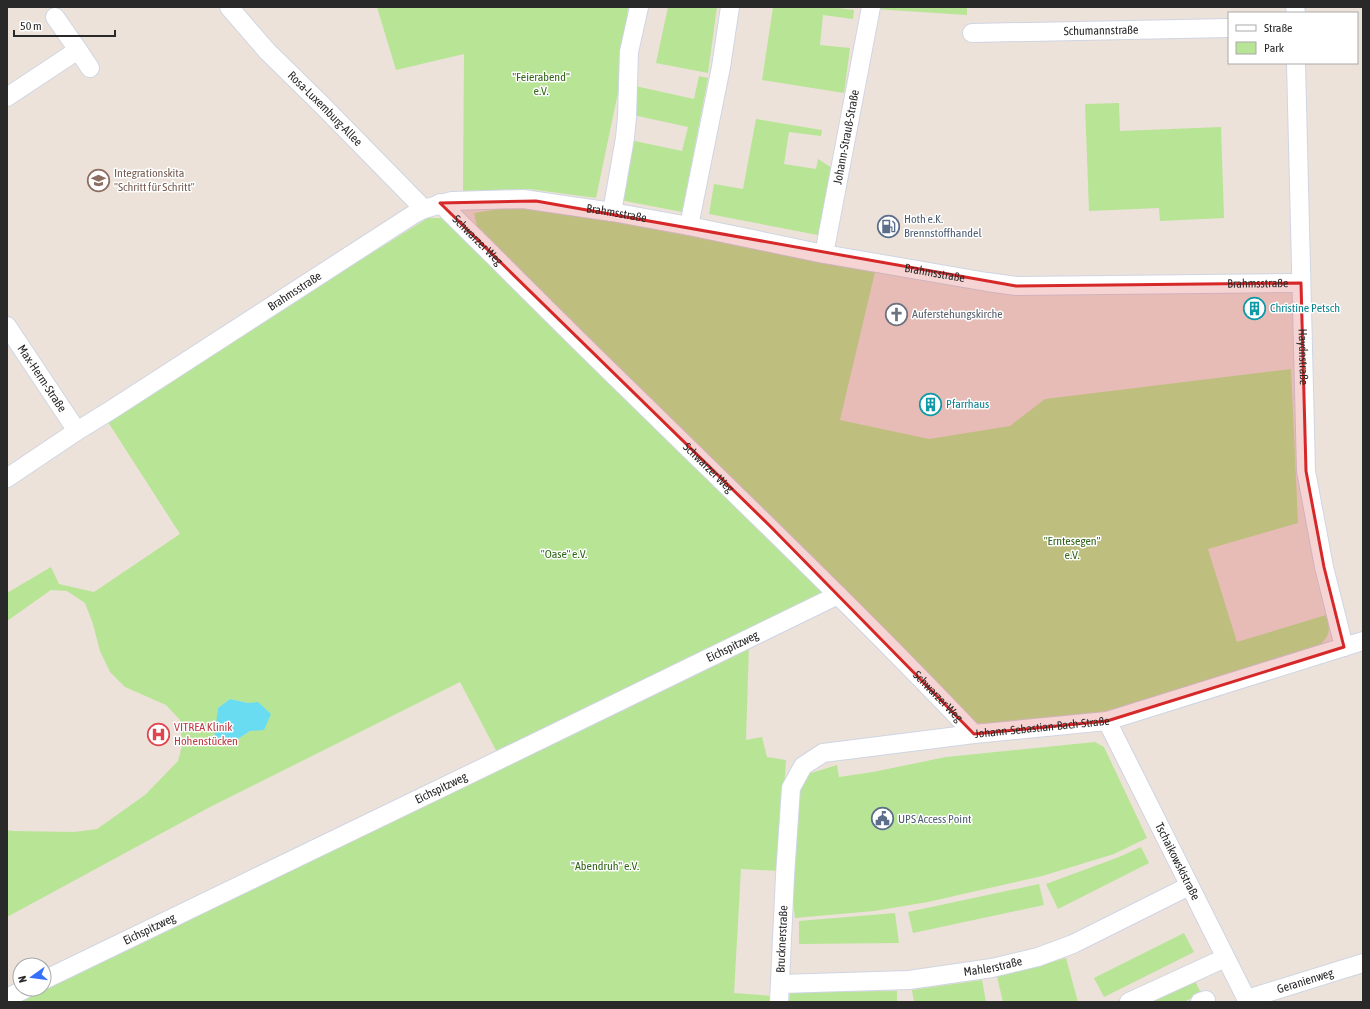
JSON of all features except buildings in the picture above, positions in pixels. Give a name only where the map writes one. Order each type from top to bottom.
[{"type":"street","name":"Rosa-Luxemburg-Allee","points":[[229,7],[267,51],[322,105],[432,206]]},
{"type":"street","points":[[612,212],[627,124],[629,52],[639,7]]},
{"type":"street","points":[[689,226],[722,67],[730,7]]},
{"type":"street","name":"Johann-Strauß-Straße","points":[[824,254],[870,14]]},
{"type":"street","points":[[55,17],[90,68]]},
{"type":"street","name":"Schumannstraße","points":[[972,33],[1228,28]]},
{"type":"street","points":[[7,97],[78,50]]},
{"type":"street","name":"Haydnstraße","points":[[1296,64],[1306,471],[1324,566],[1344,647]]},
{"type":"street","name":"Brahmsstraße","points":[[7,478],[76,431],[432,206],[452,201],[523,199],[612,212],[689,226],[824,254],[1016,286],[1301,283]]},
{"type":"street","name":"Schwarzer Weg","points":[[432,206],[631,392],[771,527],[917,674],[974,734]]},
{"type":"street","name":"Max-Herm-Straße","points":[[7,326],[76,431]]},
{"type":"street","name":"Eichspitzweg","points":[[52,976],[838,595]]},
{"type":"street","name":"Johann-Sebastian-Bach-Straße","points":[[785,876],[791,788],[803,766],[823,753],[974,734],[1107,721],[1363,641]]},
{"type":"street","name":"Tschaikowskistraße","points":[[1107,721],[1247,1001]]},
{"type":"street","name":"Brucknerstraße","points":[[780,993],[785,876]]},
{"type":"street","name":"Mahlerstraße","points":[[780,993],[909,980],[982,969],[1032,958],[1057,951],[1073,944],[1189,886]]},
{"type":"street","points":[[1129,1002],[1225,958]]},
{"type":"street","name":"Geranienweg","points":[[1247,1001],[1363,963]]},
{"type":"highlighted area","points":[[536,201],[1016,286],[1301,283],[1306,471],[1324,567],[1344,647],[1107,721],[974,734],[771,527],[440,203]]},
{"type":"green space","name":"\"Feierabend\" e.V.","points":[[377,7],[628,7],[621,78],[596,198],[529,189],[463,191],[464,54],[396,70]]},
{"type":"green space","points":[[668,7],[717,7],[708,73],[656,63]]},
{"type":"green space","points":[[773,7],[830,7],[854,10],[853,19],[823,15],[820,45],[850,48],[844,93],[762,80]]},
{"type":"green space","points":[[874,7],[967,7],[967,15],[874,9]]},
{"type":"green space","points":[[699,76],[708,78],[682,212],[620,200],[630,140],[682,151],[688,127],[633,115],[635,86],[694,99]]},
{"type":"green space","points":[[1119,103],[1120,131],[1221,127],[1224,218],[1160,221],[1159,208],[1089,211],[1085,104]]},
{"type":"green space","points":[[756,119],[822,130],[821,136],[789,132],[784,164],[816,169],[818,159],[835,170],[823,236],[709,214],[714,184],[743,189]]},
{"type":"green space","name":"\"Erntesegen\" e.V.","points":[[527,208],[570,213],[875,272],[840,420],[929,439],[1010,426],[1045,399],[1291,369],[1298,523],[1208,549],[1237,642],[1326,615],[1329,629],[1328,635],[1319,646],[1138,703],[1100,712],[977,723],[965,715],[478,231],[474,213],[499,209]]},
{"type":"green space","name":"\"Oase\" e.V.","points":[[428,218],[444,218],[627,401],[829,595],[499,756],[460,682],[210,807],[7,917],[7,830],[74,832],[97,829],[145,795],[178,761],[182,746],[180,720],[166,705],[125,687],[110,672],[100,651],[93,624],[85,603],[67,591],[51,590],[7,621],[7,593],[51,567],[59,584],[94,592],[180,534],[106,419]],"holes":[[[230,699],[248,703],[250,731],[232,743],[217,722],[218,708]]]},
{"type":"green space","name":"\"Abendruh\" e.V.","points":[[749,645],[746,740],[762,737],[767,757],[786,760],[779,871],[741,869],[734,993],[772,996],[771,1002],[8,1002],[18,997],[52,997],[52,981]]},
{"type":"green space","points":[[1095,742],[1104,747],[1147,838],[1114,854],[1042,876],[928,902],[874,911],[795,918],[791,883],[797,785],[808,774],[837,765],[839,777],[873,772],[946,757]]},
{"type":"green space","points":[[1141,847],[1149,863],[1058,909],[1046,884],[1119,857]]},
{"type":"green space","points":[[1039,884],[1044,905],[913,933],[908,912]]},
{"type":"green space","points":[[895,913],[899,943],[799,944],[799,921]]},
{"type":"green space","points":[[1184,933],[1194,952],[1104,997],[1094,978]]},
{"type":"green space","points":[[1066,958],[1078,1002],[1003,1002],[997,977]]},
{"type":"green space","points":[[1194,979],[1201,993],[1184,1002],[1146,1002]]},
{"type":"green space","points":[[982,980],[986,1002],[914,1002],[912,990]]},
{"type":"green space","points":[[897,991],[897,1002],[789,1002],[790,992]]},
{"type":"water","points":[[230,699],[248,703],[258,702],[271,714],[264,730],[250,731],[232,743],[214,739],[218,708]]},
{"type":"place","name":"Integrationskita \"Schritt für Schritt\"","points":[[99,180]]},
{"type":"place","name":"Hoth e.K. Brennstoffhandel","points":[[889,226]]},
{"type":"place","name":"Christine Petsch","points":[[1255,308]]},
{"type":"place","name":"Auferstehungskirche","points":[[897,314]]},
{"type":"place","name":"Pfarrhaus","points":[[931,404]]},
{"type":"place","name":"VITREA Klinik Hohenstücken","points":[[159,734]]},
{"type":"place","name":"UPS Access Point","points":[[882,819]]}]
